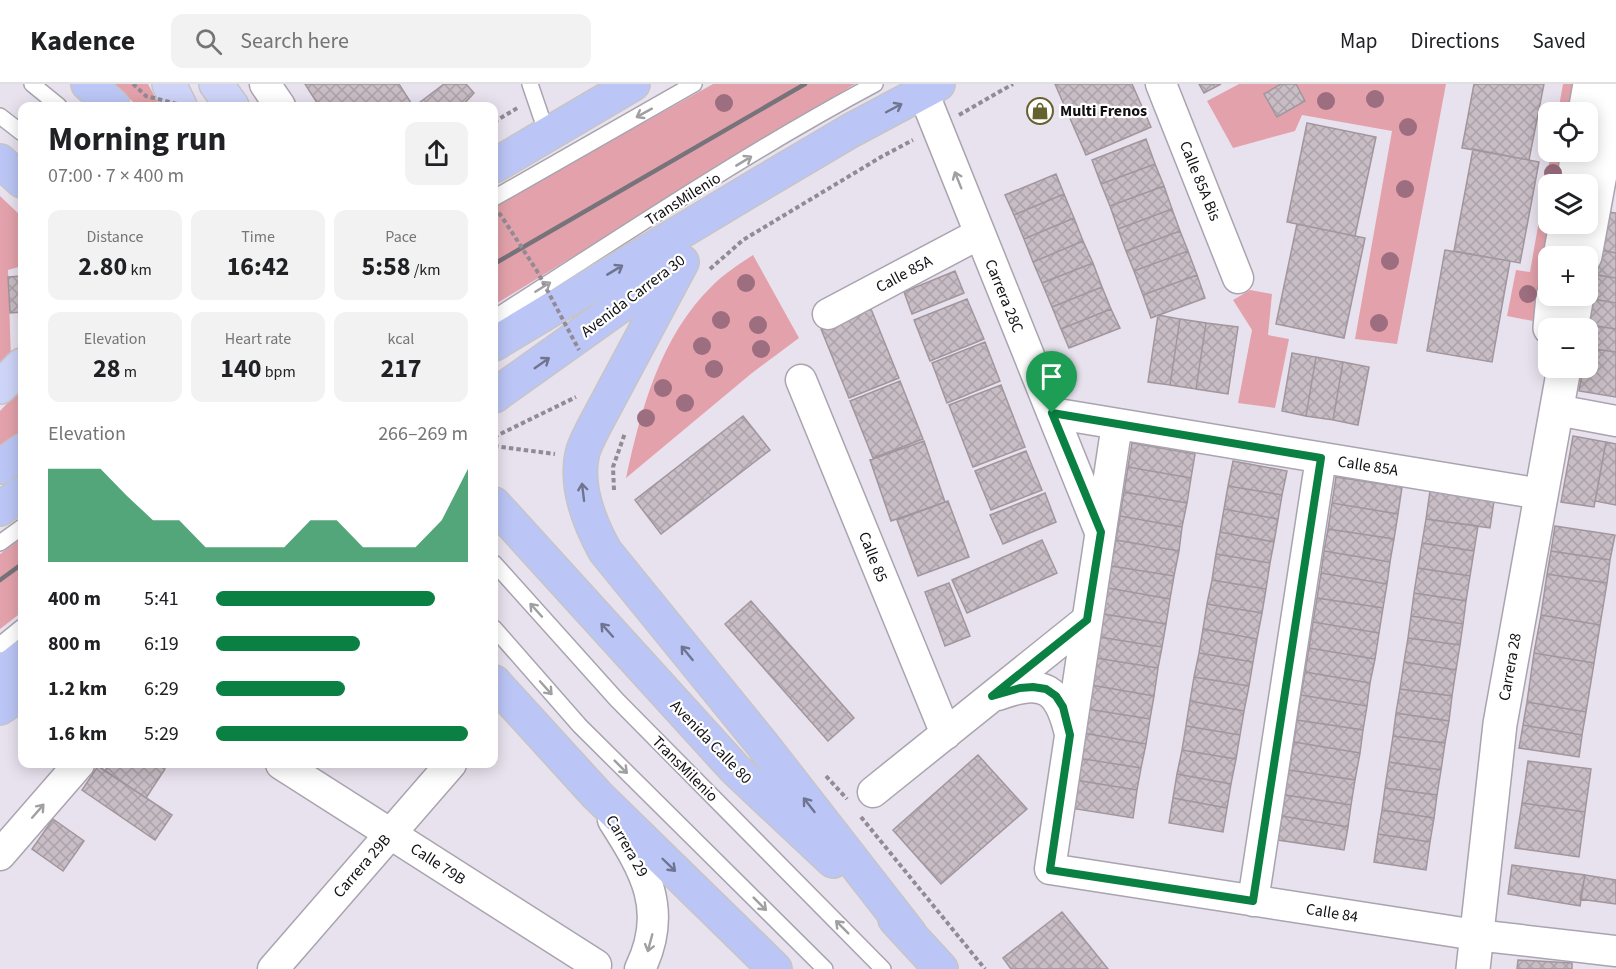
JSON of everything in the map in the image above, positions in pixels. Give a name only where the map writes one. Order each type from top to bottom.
[{"type":"highway","points":[[88,84],[108,102]]},
{"type":"highway","points":[[498,163],[545,128],[632,84]]},
{"type":"highway","name":"Avenida Carrera 30","points":[[498,342],[850,131],[931,88]]},
{"type":"highway","points":[[498,142],[545,128]]},
{"type":"highway","name":"Avenida Carrera 30","points":[[498,393],[692,269],[762,183]]},
{"type":"highway","points":[[692,269],[604,406],[583,451],[582,487],[591,523],[604,551],[762,744],[910,934]]},
{"type":"highway","points":[[0,467],[18,454]]},
{"type":"highway","points":[[0,509],[18,496]]},
{"type":"highway","name":"Avenida Calle 80","points":[[498,508],[735,769],[910,934],[941,969]]},
{"type":"highway","points":[[0,675],[18,661]]},
{"type":"highway","points":[[498,687],[597,795],[775,969]]},
{"type":"highway","points":[[0,708],[18,696]]},
{"type":"main road","points":[[168,84],[178,102]]},
{"type":"main road","points":[[216,84],[229,102]]},
{"type":"main road","points":[[0,387],[18,369]]},
{"type":"street","points":[[265,84],[277,102]]},
{"type":"street","name":"Calle 85A Bis","points":[[1161,84],[1238,278]]},
{"type":"street","points":[[1587,102],[1590,84]]},
{"type":"street","points":[[1586,246],[1599,155],[1616,87]]},
{"type":"street","name":"Carrera 28C","points":[[931,88],[937,127],[1101,532]]},
{"type":"street","points":[[1582,174],[1599,155]]},
{"type":"street","name":"Calle 85A","points":[[828,314],[979,234]]},
{"type":"street","name":"Carrera 28","points":[[1473,969],[1500,724],[1562,378]]},
{"type":"street","name":"Calle 85","points":[[801,380],[946,734]]},
{"type":"street","points":[[1557,410],[1616,421]]},
{"type":"street","name":"Calle 85A","points":[[1052,413],[1541,494]]},
{"type":"street","points":[[1070,735],[1117,424]]},
{"type":"street","points":[[1253,901],[1321,458]]},
{"type":"street","points":[[873,792],[1087,620]]},
{"type":"street","points":[[992,696],[1020,688],[1046,689],[1056,696],[1063,707],[1070,735]]},
{"type":"street","name":"Calle 84","points":[[1070,735],[1050,870],[1476,935],[1616,951]]},
{"type":"street","points":[[0,855],[76,768]]},
{"type":"street","name":"Calle 79B","points":[[286,768],[596,965]]},
{"type":"street","name":"Carrera 29B","points":[[273,969],[449,768]]},
{"type":"street","name":"Carrera 29","points":[[597,795],[633,852],[652,895],[654,918],[652,937],[640,969]]},
{"type":"lane","points":[[32,84],[53,102]]},
{"type":"lane","points":[[498,196],[694,84]]},
{"type":"lane","name":"TransMilenio","points":[[498,315],[735,166],[875,84]]},
{"type":"lane","points":[[534,86],[545,128]]},
{"type":"lane","points":[[0,116],[18,130]]},
{"type":"lane","points":[[0,543],[18,530]]},
{"type":"lane","name":"TransMilenio","points":[[498,567],[617,700],[883,969]]},
{"type":"lane","points":[[0,645],[18,630]]},
{"type":"lane","points":[[498,633],[580,726],[825,969]]},
{"type":"path","points":[[133,84],[146,96],[169,102]]},
{"type":"path","points":[[692,269],[881,157],[1013,84]]},
{"type":"path","points":[[498,212],[537,271],[583,359]]},
{"type":"path","points":[[498,436],[575,398],[579,392]]},
{"type":"path","points":[[613,482],[613,467],[629,423]]},
{"type":"shaded area","points":[[112,84],[148,84],[158,102],[133,102]]},
{"type":"shaded area","points":[[713,84],[855,84],[498,303],[498,204]]},
{"type":"shaded area","points":[[1239,84],[1446,84],[1397,344],[1355,339],[1392,131],[1302,115],[1295,131],[1233,148],[1207,101]]},
{"type":"shaded area","points":[[1563,84],[1575,84],[1572,102],[1560,102]]},
{"type":"shaded area","points":[[1549,162],[1561,162],[1559,174],[1547,174]]},
{"type":"shaded area","points":[[0,196],[18,213],[18,267],[8,270],[11,360],[0,371]]},
{"type":"shaded area","points":[[1538,226],[1538,234],[1548,234],[1546,246],[1538,246],[1538,292],[1533,321],[1507,316],[1516,270],[1530,272]]},
{"type":"shaded area","points":[[753,255],[799,338],[752,373],[626,478],[646,400],[666,351],[679,328],[712,286]]},
{"type":"shaded area","points":[[1250,290],[1272,294],[1268,335],[1289,339],[1275,408],[1238,403],[1252,330],[1233,300]]},
{"type":"shaded area","points":[[18,392],[18,442],[0,456],[0,411]]},
{"type":"shaded area","points":[[18,541],[18,615],[0,629],[0,554]]},
{"type":"building","points":[[305,84],[399,84],[410,102],[316,102]]},
{"type":"building","points":[[444,84],[466,84],[474,93],[466,102],[420,102]]},
{"type":"building","points":[[1055,84],[1132,84],[1151,127],[1086,155]]},
{"type":"building","points":[[1199,84],[1221,84],[1204,93]]},
{"type":"building","points":[[1281,84],[1296,84],[1305,101],[1277,117],[1264,94]]},
{"type":"building","points":[[1474,84],[1544,84],[1540,102],[1538,102],[1538,114],[1529,160],[1462,148]]},
{"type":"building","points":[[1307,123],[1376,137],[1355,236],[1287,222]]},
{"type":"building","points":[[1146,139],[1155,164],[1101,184],[1092,160]]},
{"type":"building","points":[[1473,149],[1539,162],[1520,263],[1454,251]]},
{"type":"building","points":[[1155,164],[1164,186],[1110,206],[1101,184]]},
{"type":"building","points":[[1056,174],[1064,194],[1014,215],[1005,195]]},
{"type":"building","points":[[1164,186],[1172,209],[1118,229],[1110,206]]},
{"type":"building","points":[[1064,194],[1074,218],[1024,239],[1014,215]]},
{"type":"building","points":[[1172,209],[1180,231],[1126,251],[1118,229]]},
{"type":"building","points":[[1607,212],[1616,213],[1616,253],[1600,250]]},
{"type":"building","points":[[1074,218],[1083,241],[1033,262],[1024,239]]},
{"type":"building","points":[[1297,224],[1365,238],[1344,338],[1276,324]]},
{"type":"building","points":[[1180,231],[1188,251],[1134,271],[1126,251]]},
{"type":"building","points":[[1083,241],[1093,263],[1042,283],[1033,262]]},
{"type":"building","points":[[1445,250],[1510,261],[1492,362],[1427,351]]},
{"type":"building","points":[[1600,250],[1616,253],[1616,278],[1598,275]]},
{"type":"building","points":[[1188,251],[1197,275],[1143,295],[1134,271]]},
{"type":"building","points":[[1093,263],[1102,287],[1052,307],[1042,283]]},
{"type":"building","points":[[955,271],[964,293],[912,314],[904,292]]},
{"type":"building","points":[[1197,275],[1205,298],[1151,318],[1143,295]]},
{"type":"building","points":[[1598,275],[1616,278],[1616,303],[1598,300]]},
{"type":"building","points":[[18,276],[18,312],[10,313],[8,277]]},
{"type":"building","points":[[1102,287],[1111,309],[1061,329],[1052,307]]},
{"type":"building","points":[[967,299],[984,339],[930,361],[914,320]]},
{"type":"building","points":[[1598,300],[1616,303],[1616,329],[1598,326],[1598,318],[1590,318],[1592,306],[1598,306]]},
{"type":"building","points":[[871,309],[899,378],[849,398],[821,329]]},
{"type":"building","points":[[1111,309],[1120,328],[1069,348],[1061,329]]},
{"type":"building","points":[[1158,315],[1180,319],[1170,385],[1148,382]]},
{"type":"building","points":[[1180,319],[1206,323],[1196,389],[1170,385]]},
{"type":"building","points":[[1206,323],[1238,327],[1228,394],[1196,389]]},
{"type":"building","points":[[1598,326],[1616,329],[1616,352],[1598,350]]},
{"type":"building","points":[[985,342],[1000,381],[947,403],[932,363]]},
{"type":"building","points":[[1598,350],[1616,352],[1616,397],[1579,391],[1581,378],[1598,378]]},
{"type":"building","points":[[1292,353],[1316,357],[1306,416],[1282,411]]},
{"type":"building","points":[[1316,357],[1343,362],[1333,420],[1306,416]]},
{"type":"building","points":[[1343,362],[1369,367],[1358,425],[1333,420]]},
{"type":"building","points":[[900,381],[923,439],[873,458],[850,401]]},
{"type":"building","points":[[1001,385],[1025,447],[973,467],[949,405]]},
{"type":"building","points":[[743,416],[770,450],[661,534],[635,500]]},
{"type":"building","points":[[1573,436],[1606,442],[1594,507],[1561,502]]},
{"type":"building","points":[[924,441],[945,502],[891,521],[870,460]]},
{"type":"building","points":[[1606,442],[1616,444],[1616,505],[1595,501]]},
{"type":"building","points":[[1132,443],[1195,454],[1191,478],[1128,467]]},
{"type":"building","points":[[1026,451],[1042,490],[991,510],[975,471]]},
{"type":"building","points":[[1233,461],[1287,471],[1282,495],[1228,486]]},
{"type":"building","points":[[1128,467],[1191,478],[1187,503],[1124,492]]},
{"type":"building","points":[[1336,477],[1402,487],[1398,514],[1332,503]]},
{"type":"building","points":[[1431,484],[1495,494],[1490,528],[1426,519]]},
{"type":"building","points":[[1228,486],[1282,495],[1278,519],[1224,509]]},
{"type":"building","points":[[1124,492],[1187,503],[1182,527],[1120,516]]},
{"type":"building","points":[[1045,493],[1056,522],[1003,544],[990,515]]},
{"type":"building","points":[[948,501],[969,557],[918,576],[897,520]]},
{"type":"building","points":[[1332,503],[1398,514],[1394,539],[1328,529]]},
{"type":"building","points":[[1224,509],[1278,519],[1274,542],[1220,532]]},
{"type":"building","points":[[1120,516],[1182,527],[1179,551],[1116,540]]},
{"type":"building","points":[[1426,519],[1478,526],[1474,551],[1422,543]]},
{"type":"building","points":[[1555,526],[1615,535],[1610,560],[1551,551]]},
{"type":"building","points":[[1328,529],[1394,539],[1390,562],[1324,551]]},
{"type":"building","points":[[1220,532],[1274,542],[1270,563],[1216,554]]},
{"type":"building","points":[[1042,540],[1057,573],[967,613],[952,580]]},
{"type":"building","points":[[1116,540],[1179,551],[1174,576],[1111,566]]},
{"type":"building","points":[[1422,543],[1474,551],[1470,576],[1418,568]]},
{"type":"building","points":[[1324,551],[1390,562],[1387,584],[1321,573]]},
{"type":"building","points":[[1551,551],[1610,560],[1607,583],[1547,574]]},
{"type":"building","points":[[1216,554],[1270,563],[1266,589],[1212,580]]},
{"type":"building","points":[[1111,566],[1174,576],[1170,599],[1108,588]]},
{"type":"building","points":[[1418,568],[1470,576],[1466,601],[1414,593]]},
{"type":"building","points":[[1321,573],[1387,584],[1383,608],[1317,598]]},
{"type":"building","points":[[1547,574],[1607,583],[1600,625],[1541,615]]},
{"type":"building","points":[[1212,580],[1266,589],[1262,613],[1207,604]]},
{"type":"building","points":[[949,583],[970,636],[945,646],[925,592]]},
{"type":"building","points":[[1108,588],[1170,599],[1166,624],[1103,614]]},
{"type":"building","points":[[1414,593],[1466,601],[1463,624],[1411,616]]},
{"type":"building","points":[[1317,598],[1383,608],[1379,633],[1313,622]]},
{"type":"building","points":[[751,601],[854,718],[828,741],[725,624]]},
{"type":"building","points":[[1207,604],[1262,613],[1257,639],[1203,629]]},
{"type":"building","points":[[1103,614],[1166,624],[1162,647],[1099,637]]},
{"type":"building","points":[[1541,615],[1600,625],[1594,663],[1534,653]]},
{"type":"building","points":[[1411,616],[1463,624],[1460,645],[1408,638]]},
{"type":"building","points":[[1313,622],[1379,633],[1375,659],[1309,648]]},
{"type":"building","points":[[1203,629],[1257,639],[1253,662],[1199,653]]},
{"type":"building","points":[[1099,637],[1162,647],[1158,668],[1096,658]]},
{"type":"building","points":[[1408,638],[1460,645],[1456,670],[1404,662]]},
{"type":"building","points":[[1309,648],[1375,659],[1370,683],[1305,672]]},
{"type":"building","points":[[1199,653],[1253,662],[1249,686],[1194,677]]},
{"type":"building","points":[[1534,653],[1594,663],[1586,712],[1527,702]]},
{"type":"building","points":[[1096,658],[1158,668],[1154,696],[1091,685]]},
{"type":"building","points":[[1404,662],[1456,670],[1452,696],[1400,689]]},
{"type":"building","points":[[1305,672],[1370,683],[1367,706],[1301,695]]},
{"type":"building","points":[[1194,677],[1249,686],[1244,711],[1190,701]]},
{"type":"building","points":[[1091,685],[1154,696],[1150,719],[1087,709]]},
{"type":"building","points":[[1400,689],[1452,696],[1449,721],[1396,713]]},
{"type":"building","points":[[1301,695],[1367,706],[1363,730],[1297,720]]},
{"type":"building","points":[[1190,701],[1244,711],[1240,735],[1186,726]]},
{"type":"building","points":[[1527,702],[1586,712],[1582,735],[1523,725]]},
{"type":"building","points":[[1087,709],[1150,719],[1146,744],[1083,733]]},
{"type":"building","points":[[1396,713],[1449,721],[1445,743],[1393,736]]},
{"type":"building","points":[[1297,720],[1363,730],[1360,753],[1294,742]]},
{"type":"building","points":[[1523,725],[1582,735],[1579,757],[1519,748]]},
{"type":"building","points":[[1186,726],[1240,735],[1236,759],[1182,750]]},
{"type":"building","points":[[1083,733],[1146,744],[1141,768],[1078,758]]},
{"type":"building","points":[[1393,736],[1445,743],[1441,770],[1389,762]]},
{"type":"building","points":[[1294,742],[1360,753],[1355,780],[1289,770]]},
{"type":"building","points":[[1182,750],[1236,759],[1231,784],[1177,774]]},
{"type":"building","points":[[978,755],[1027,809],[941,884],[893,830]]},
{"type":"building","points":[[1078,758],[1141,768],[1137,790],[1075,780]]},
{"type":"building","points":[[1528,761],[1591,769],[1585,812],[1522,803]]},
{"type":"building","points":[[1389,762],[1441,770],[1437,795],[1385,788]]},
{"type":"building","points":[[97,768],[101,768],[172,815],[155,840],[82,790]]},
{"type":"building","points":[[107,768],[165,769],[146,798],[105,771]]},
{"type":"building","points":[[1289,770],[1355,780],[1351,805],[1285,795]]},
{"type":"building","points":[[1177,774],[1231,784],[1227,808],[1173,798]]},
{"type":"building","points":[[1075,780],[1137,790],[1133,818],[1070,808]]},
{"type":"building","points":[[1385,788],[1437,795],[1434,818],[1382,810]]},
{"type":"building","points":[[1285,795],[1351,805],[1348,827],[1282,816]]},
{"type":"building","points":[[1173,798],[1227,808],[1223,832],[1169,823]]},
{"type":"building","points":[[1522,803],[1585,812],[1579,857],[1515,848]]},
{"type":"building","points":[[1382,810],[1434,818],[1430,842],[1378,834]]},
{"type":"building","points":[[1282,816],[1348,827],[1344,850],[1278,840]]},
{"type":"building","points":[[53,819],[84,841],[63,871],[32,849]]},
{"type":"building","points":[[1378,834],[1430,842],[1426,870],[1374,862]]},
{"type":"building","points":[[1512,865],[1585,875],[1580,906],[1508,894]]},
{"type":"building","points":[[1585,875],[1616,880],[1616,904],[1580,899]]},
{"type":"building","points":[[1062,912],[1108,969],[1011,969],[1003,958]]},
{"type":"building","points":[[1518,960],[1572,963],[1572,969],[1517,969]]},
{"type":"railway","points":[[498,262],[805,84]]},
{"type":"railway","points":[[0,580],[18,567]]},
{"type":"place","name":"Multi Frenos","points":[[1040,111]]},
{"type":"route","points":[[1052,413],[1321,458],[1253,901],[1050,870],[1070,735],[1063,707],[1056,696],[1046,689],[1020,688],[992,696],[1087,620],[1101,532],[1052,413]]}]
